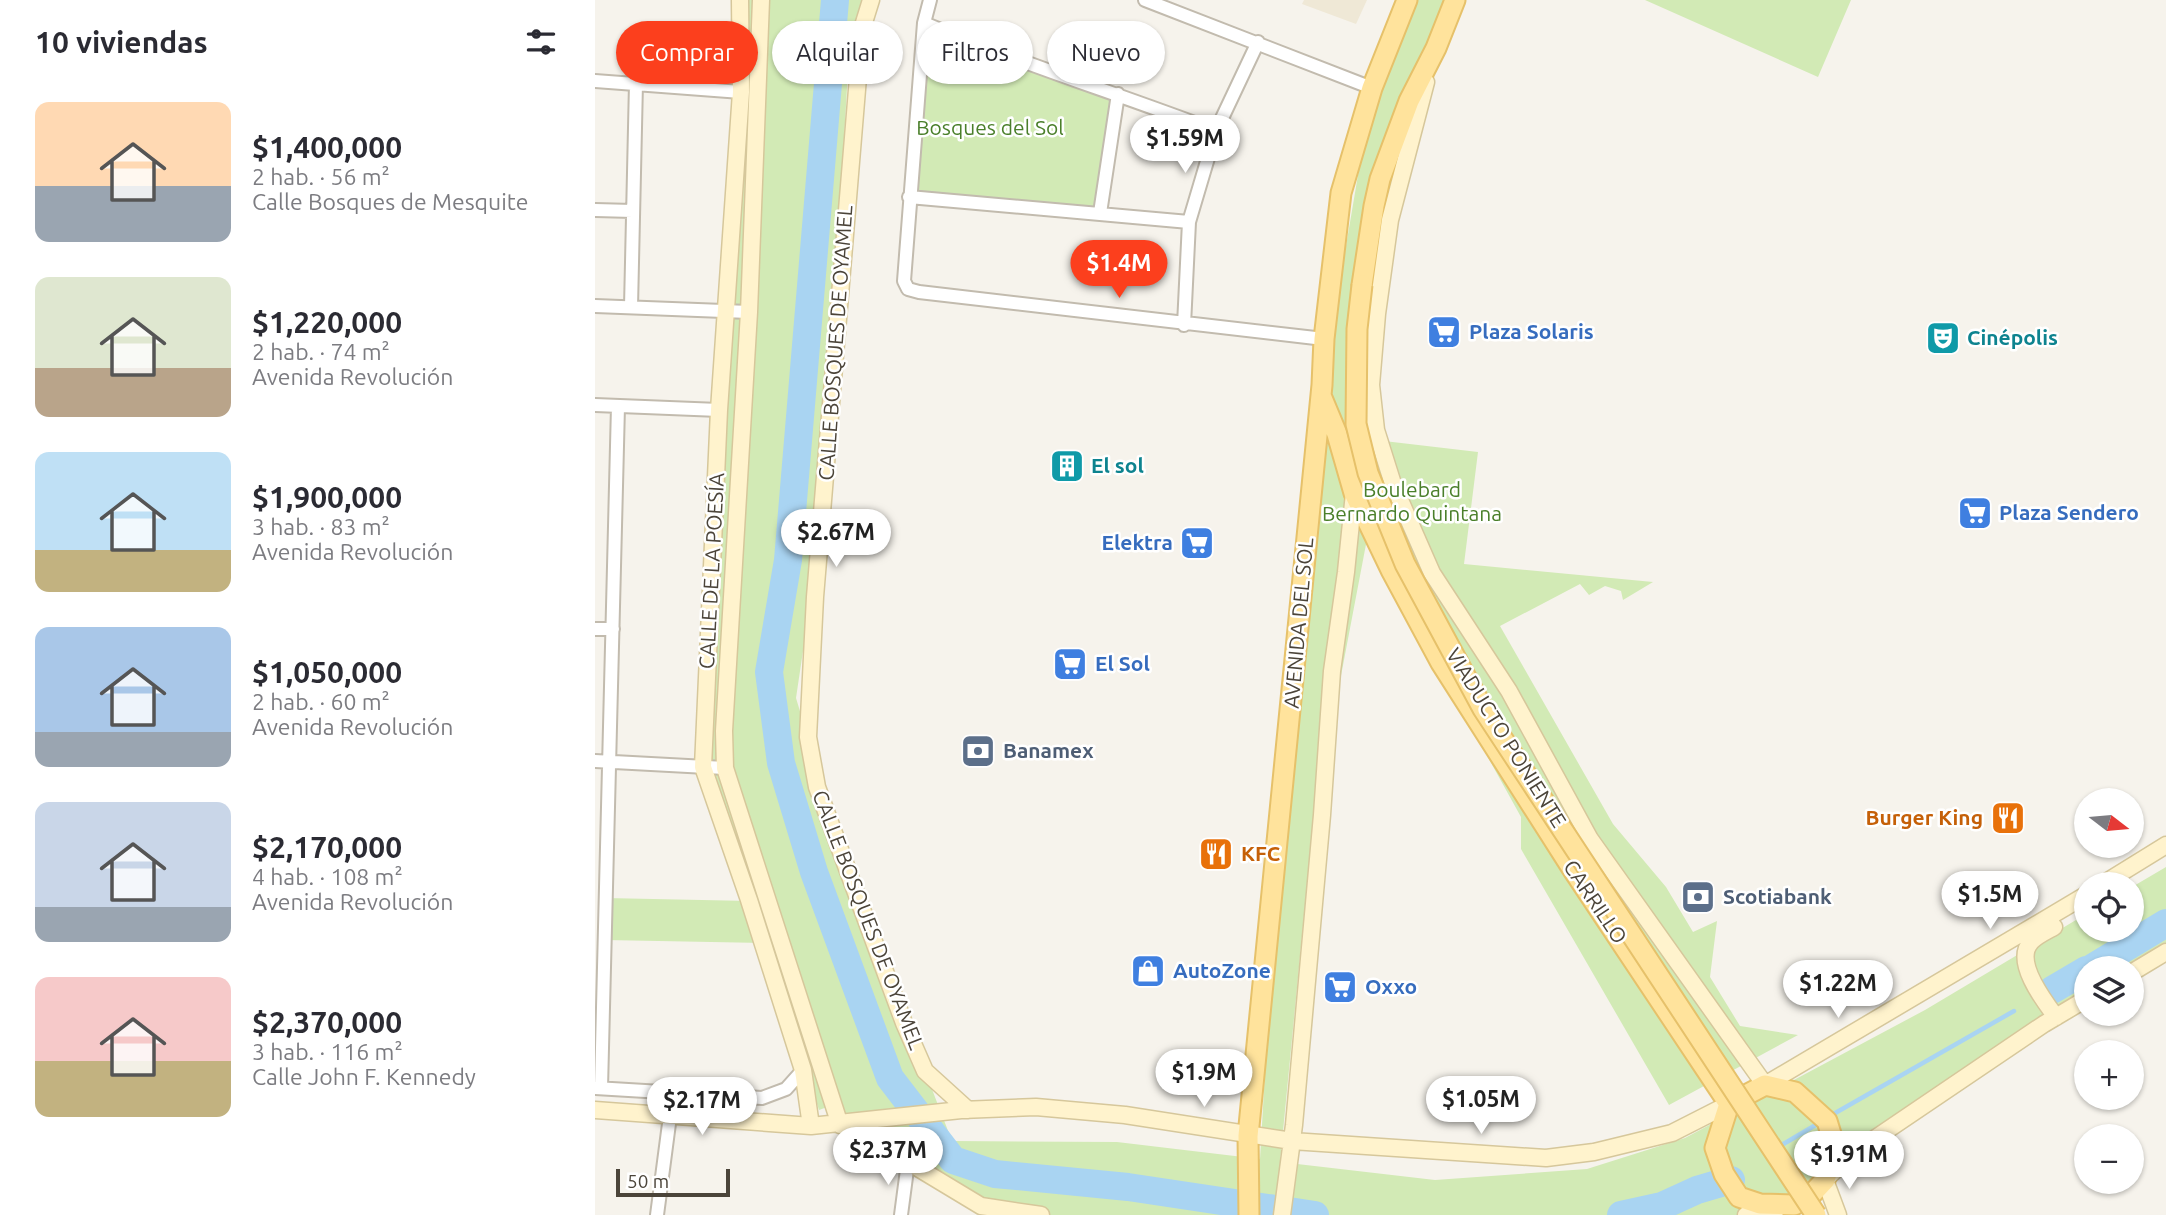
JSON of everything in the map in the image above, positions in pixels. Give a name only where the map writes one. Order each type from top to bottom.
[{"type":"main road","name":"AVENIDA DEL SOL","points":[[1249,1211],[1248,1136],[1321,396],[1324,340],[1341,193],[1372,88],[1407,0]]},
{"type":"main road","points":[[1436,48],[1455,0]]},
{"type":"main road","name":"VIADUCTO PONIENTE","points":[[1436,48],[1409,102],[1380,179],[1361,285],[1357,328],[1356,424],[1368,473],[1405,565],[1483,709],[1816,1215]]},
{"type":"main road","name":"CARRILLO","points":[[1321,396],[1354,493],[1397,583],[1441,663],[1573,870],[1729,1104]]},
{"type":"main road","points":[[1765,1085],[1795,1092],[1827,1121],[1835,1151],[1825,1180],[1798,1210],[1760,1204],[1739,1197],[1724,1174],[1715,1148],[1729,1104],[1765,1085]]},
{"type":"street","name":"CALLE DE LA POESÍA","points":[[740,0],[741,92],[719,410],[703,767],[803,1070],[811,1126]]},
{"type":"street","name":"CALLE DE LA POESÍA","points":[[761,0],[749,312],[724,731],[725,768],[840,1125]]},
{"type":"street","name":"CALLE BOSQUES DE OYAMEL","points":[[871,0],[862,29],[841,263],[833,394],[815,597],[808,737],[817,787],[904,1023],[925,1071],[965,1110]]},
{"type":"street","points":[[925,21],[930,0]]},
{"type":"street","points":[[1145,0],[1372,88]]},
{"type":"street","points":[[1184,325],[1189,222],[1216,131],[1258,42]]},
{"type":"street","points":[[1436,48],[1418,107],[1390,220],[1371,385],[1376,430],[1393,484],[1432,573],[1509,691],[1590,839],[1765,1085],[2074,902]]},
{"type":"street","points":[[1033,65],[1216,131]]},
{"type":"street","points":[[595,81],[616,82]]},
{"type":"street","points":[[631,307],[636,84]]},
{"type":"street","points":[[648,84],[741,92]]},
{"type":"street","points":[[919,84],[904,281],[908,289],[1184,325],[1324,340]]},
{"type":"street","points":[[1100,212],[1118,94]]},
{"type":"street","points":[[909,197],[1189,222]]},
{"type":"street","points":[[595,210],[633,211]]},
{"type":"street","points":[[595,306],[749,312]]},
{"type":"street","points":[[595,405],[719,410]]},
{"type":"street","points":[[618,406],[598,1088],[762,1098],[786,1089],[803,1070]]},
{"type":"street","name":"AVENIDA DEL SOL","points":[[1282,1213],[1292,1141],[1322,815],[1332,671],[1354,493]]},
{"type":"street","points":[[595,629],[613,629]]},
{"type":"street","points":[[595,761],[725,768]]},
{"type":"street","points":[[2122,872],[2166,845]]},
{"type":"street","points":[[2053,1013],[2029,975],[2025,953],[2031,942],[2074,915]]},
{"type":"street","points":[[2144,965],[2166,952]]},
{"type":"street","points":[[1838,1215],[1825,1180],[1852,1154],[2053,1013],[2074,1004]]},
{"type":"street","points":[[595,1110],[811,1126],[840,1125],[890,1116],[1036,1107],[1125,1115],[1292,1141],[1546,1158],[1594,1152],[1672,1133],[1729,1104]]},
{"type":"street","points":[[657,1215],[670,1116]]},
{"type":"street","points":[[840,1125],[878,1139],[981,1210],[1041,1215]]},
{"type":"street","points":[[901,1215],[908,1162]]},
{"type":"street","points":[[1746,1215],[1798,1210]]},
{"type":"shaded area","points":[[1304,0],[1367,0],[1356,24],[1302,4]]},
{"type":"green space","points":[[747,0],[758,0],[757,21],[746,21]]},
{"type":"green space","name":"Boulebard Bernardo Quintana","points":[[762,0],[875,0],[867,21],[772,21],[772,84],[847,84],[821,530],[796,698],[849,875],[952,1141],[1117,1142],[1260,1159],[1274,918],[1322,388],[1369,110],[1411,0],[1459,0],[1397,144],[1380,263],[1378,410],[1384,441],[1478,452],[1464,564],[1653,582],[1623,600],[1621,591],[1605,586],[1589,595],[1580,584],[1500,626],[1613,824],[1666,887],[1693,932],[1717,921],[1710,977],[1740,1026],[1798,1035],[1669,1105],[1521,849],[1521,817],[1367,539],[1313,823],[1280,1162],[1435,1180],[1587,1169],[1685,1138],[1925,1010],[2074,921],[2074,942],[2144,942],[2144,880],[2166,867],[2166,952],[2144,962],[2144,956],[2074,956],[2074,1011],[1760,1212],[1749,1215],[1040,1215],[981,1206],[840,1125],[732,791],[726,691]]},
{"type":"green space","points":[[1645,0],[1851,0],[1818,77]]},
{"type":"green space","name":"Bosques del Sol","points":[[1033,63],[1047,68],[1047,84],[1091,84],[1118,94],[1100,213],[909,197],[919,84],[1033,84]]},
{"type":"green space","points":[[743,84],[754,84],[721,743],[830,1106],[819,1110],[765,943],[605,940],[605,898],[750,901],[710,767],[708,741]]},
{"type":"waterway","points":[[835,0],[788,560],[769,672],[781,763],[814,872],[890,1078],[953,1160],[995,1174],[1128,1187],[1315,1215]]},
{"type":"waterway","points":[[2112,956],[2166,923]]},
{"type":"waterway","points":[[2052,990],[2074,977]]},
{"type":"waterway","points":[[1830,1116],[2014,1011]]},
{"type":"waterway","points":[[1780,1146],[1819,1123]]},
{"type":"waterway","points":[[1621,1215],[1662,1206],[1697,1190],[1731,1180]]},
{"type":"place","name":"Plaza Solaris","points":[[1444,332]]},
{"type":"place","name":"Cinépolis","points":[[1943,338]]},
{"type":"place","name":"El sol","points":[[1067,466]]},
{"type":"place","name":"Plaza Sendero","points":[[1975,513]]},
{"type":"place","name":"Elektra","points":[[1197,543]]},
{"type":"place","name":"El Sol","points":[[1070,664]]},
{"type":"place","name":"Banamex","points":[[978,751]]},
{"type":"place","name":"Burger King","points":[[2008,818]]},
{"type":"place","name":"KFC","points":[[1216,854]]},
{"type":"place","name":"Scotiabank","points":[[1698,897]]},
{"type":"place","name":"AutoZone","points":[[1148,971]]},
{"type":"place","name":"Oxxo","points":[[1340,987]]}]
